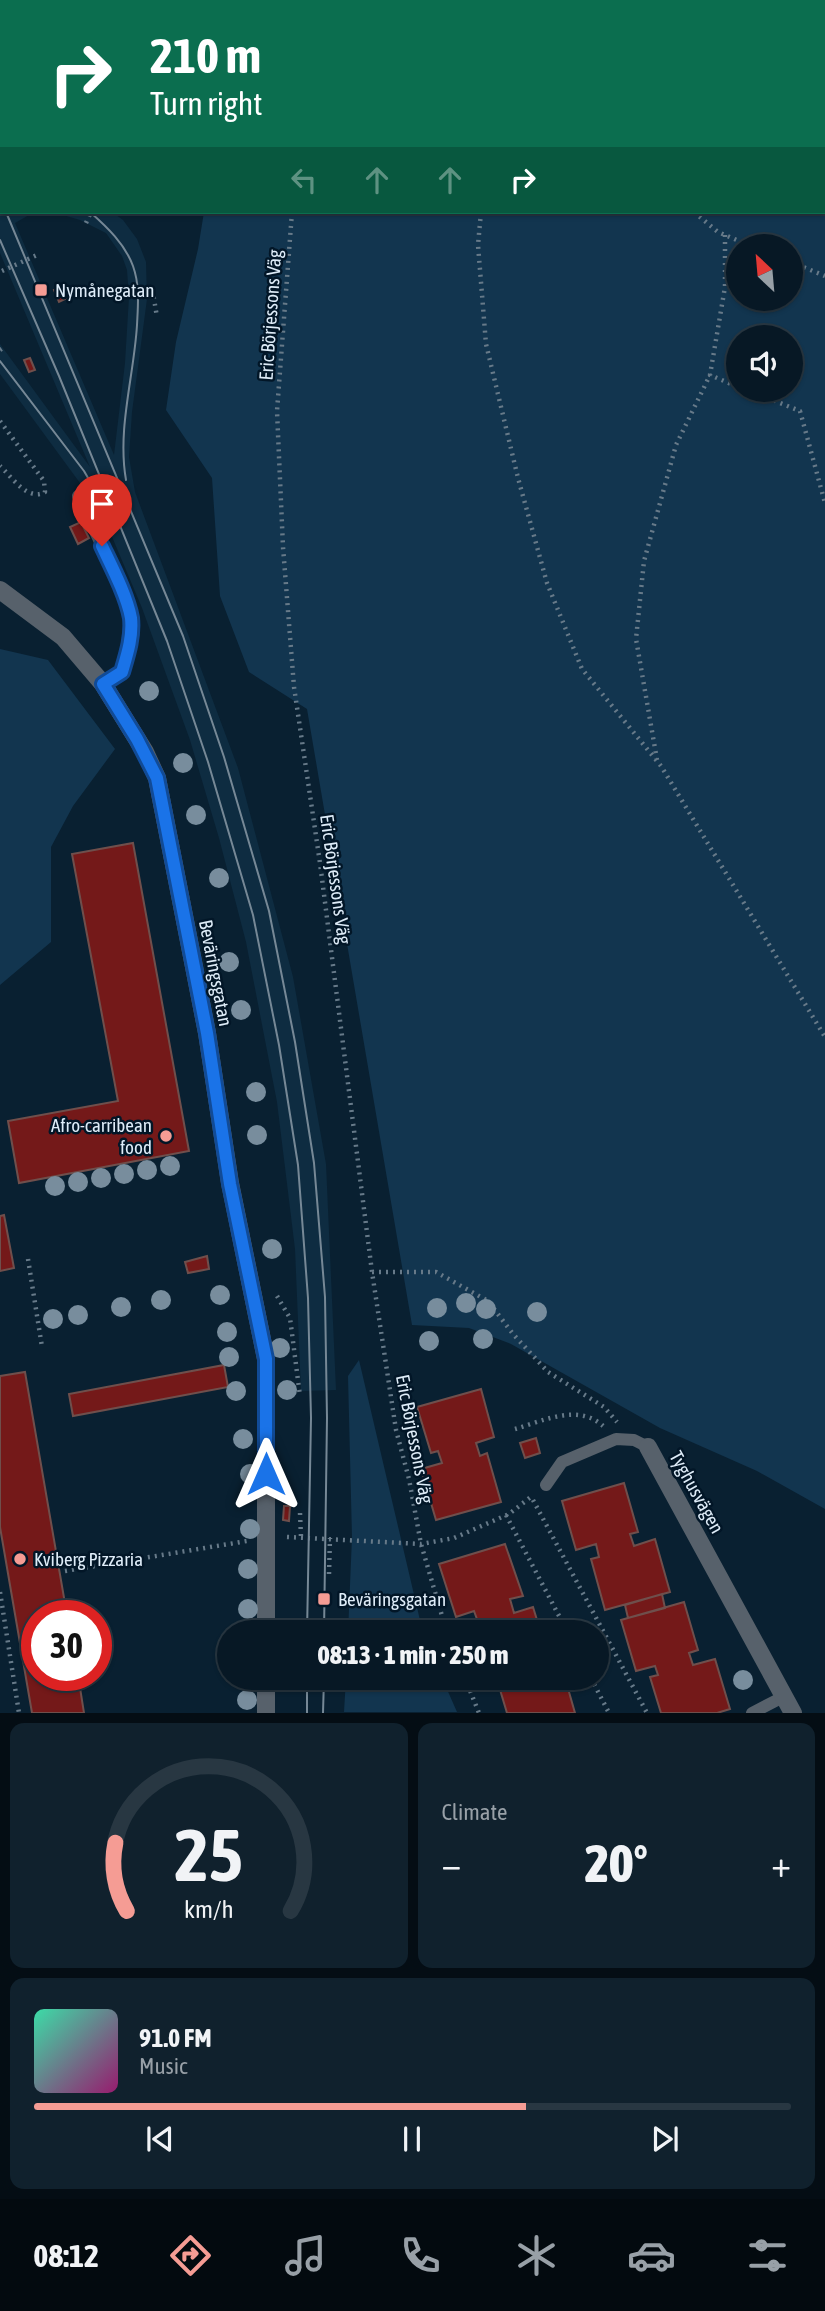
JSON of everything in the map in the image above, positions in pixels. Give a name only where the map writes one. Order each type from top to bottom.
[{"type":"street","name":"Beväringsgatan","points":[[0,590],[63,637],[103,684],[157,778],[207,1033],[230,1184],[266,1359],[266,1620]]},
{"type":"street","name":"Tyghusvägen","points":[[641,1443],[789,1704]]},
{"type":"street","points":[[266,1690],[266,1713]]},
{"type":"lane","points":[[78,496],[114,571],[131,618],[130,648],[122,672],[103,684]]},
{"type":"lane","points":[[546,1485],[562,1462],[616,1439],[641,1443]]},
{"type":"lane","points":[[752,1713],[789,1704]]},
{"type":"path","points":[[86,223],[90,214]]},
{"type":"path","name":"Eric Börjessons Väg","points":[[292,214],[277,411],[283,547],[295,687],[372,1272],[396,1430],[409,1479],[421,1544],[443,1620]]},
{"type":"path","points":[[481,214],[478,245],[486,344],[517,478],[547,583],[582,669],[657,761],[825,1037]]},
{"type":"path","points":[[657,761],[636,639],[643,561],[676,445],[710,375],[725,286],[725,235],[696,214]]},
{"type":"path","points":[[2,271],[37,256]]},
{"type":"path","points":[[803,267],[825,276]]},
{"type":"path","points":[[129,290],[153,293],[157,317]]},
{"type":"path","points":[[710,375],[726,382]]},
{"type":"path","points":[[778,402],[800,411],[825,503]]},
{"type":"path","points":[[0,421],[44,481],[45,492],[39,496],[29,494],[0,466]]},
{"type":"path","points":[[28,1258],[42,1347]]},
{"type":"path","points":[[372,1272],[436,1272],[488,1301],[513,1334],[548,1372],[604,1407],[641,1443]]},
{"type":"path","points":[[515,1429],[573,1413],[596,1419],[616,1439]]},
{"type":"path","points":[[421,1544],[454,1538],[506,1515],[546,1485]]},
{"type":"path","points":[[531,1497],[647,1713]]},
{"type":"path","points":[[300,1513],[301,1537]]},
{"type":"path","points":[[506,1515],[561,1620]]},
{"type":"path","points":[[330,1538],[330,1574]]},
{"type":"path","points":[[0,1592],[19,1713]]},
{"type":"path","points":[[470,1690],[479,1713]]},
{"type":"path","points":[[597,1690],[609,1713]]},
{"type":"shaded area","points":[[0,214],[35,214],[15,223],[114,455],[125,363],[129,297],[127,270],[122,256],[106,233],[80,220],[60,214],[115,214],[123,220],[137,239],[146,262],[147,299],[132,412],[129,457],[135,492],[238,768],[293,977],[326,1164],[336,1390],[301,1391],[295,1249],[277,1102],[246,942],[219,838],[190,740],[142,608],[102,513],[0,374],[0,344],[90,467],[0,253]]},
{"type":"shaded area","points":[[204,214],[825,214],[825,1509],[757,1471],[660,1428],[511,1344],[469,1328],[412,1325],[307,709],[249,672],[220,596],[212,478],[166,410],[176,342]]},
{"type":"shaded area","points":[[0,649],[48,660],[115,749],[73,806],[51,847],[51,942],[0,985]]},
{"type":"shaded area","points":[[359,1360],[420,1620],[349,1620],[352,1537],[348,1376]]},
{"type":"shaded area","points":[[345,1690],[447,1690],[457,1712],[344,1712]]},
{"type":"building","points":[[61,286],[67,298],[59,302],[54,290]]},
{"type":"building","points":[[30,358],[35,370],[29,372],[24,360]]},
{"type":"building","points":[[81,522],[89,538],[78,544],[70,527]]},
{"type":"building","points":[[133,843],[189,1151],[19,1183],[8,1121],[118,1101],[72,854]]},
{"type":"building","points":[[4,1215],[14,1268],[0,1271],[0,1216]]},
{"type":"building","points":[[207,1256],[209,1269],[188,1273],[185,1262]]},
{"type":"building","points":[[224,1365],[228,1387],[73,1416],[69,1394]]},
{"type":"building","points":[[25,1372],[64,1600],[21,1600],[21,1649],[0,1527],[0,1376]]},
{"type":"building","points":[[481,1389],[494,1437],[476,1443],[480,1456],[487,1453],[501,1502],[436,1520],[421,1469],[442,1463],[438,1451],[431,1453],[417,1407]]},
{"type":"building","points":[[536,1438],[540,1453],[525,1458],[520,1443]]},
{"type":"building","points":[[624,1483],[638,1532],[630,1534],[634,1546],[655,1539],[670,1592],[605,1610],[591,1559],[599,1557],[596,1544],[576,1550],[562,1501]]},
{"type":"building","points":[[284,1506],[290,1506],[289,1521],[283,1520]]},
{"type":"building","points":[[505,1544],[523,1596],[510,1599],[514,1613],[533,1607],[537,1620],[477,1620],[474,1611],[456,1617],[439,1564]]},
{"type":"building","points":[[662,1594],[665,1608],[628,1618],[625,1605]]},
{"type":"building","points":[[684,1602],[698,1650],[689,1653],[693,1665],[715,1659],[730,1709],[717,1713],[661,1713],[650,1677],[658,1675],[655,1666],[636,1671],[621,1620]]},
{"type":"building","points":[[500,1690],[568,1690],[575,1713],[507,1713]]},
{"type":"building","points":[[28,1691],[81,1691],[84,1713],[32,1713]]},
{"type":"tram line","points":[[7,214],[183,636],[224,757],[269,911],[295,1042],[314,1163],[325,1297],[327,1418],[324,1620]]},
{"type":"tram line","points":[[92,214],[125,250],[137,281],[137,325],[125,422],[126,480]]},
{"type":"tram line","points":[[0,240],[59,376],[167,641],[208,762],[253,915],[279,1045],[298,1165],[308,1298],[311,1418],[307,1620]]},
{"type":"tram line","points":[[0,361],[84,471],[102,502]]},
{"type":"tram line","points":[[307,1690],[307,1713]]},
{"type":"tram line","points":[[323,1713],[324,1690]]},
{"type":"place","name":"Nymånegatan","points":[[41,290]]},
{"type":"place","name":"Afro-carribean food","points":[[166,1136]]},
{"type":"place","name":"Kviberg Pizzaria","points":[[20,1559]]},
{"type":"place","name":"Beväringsgatan","points":[[324,1599]]},
{"type":"route","points":[[102,546],[131,618],[130,648],[122,672],[103,684],[145,752],[157,778],[207,1033],[230,1184],[266,1359],[266,1474]]}]
